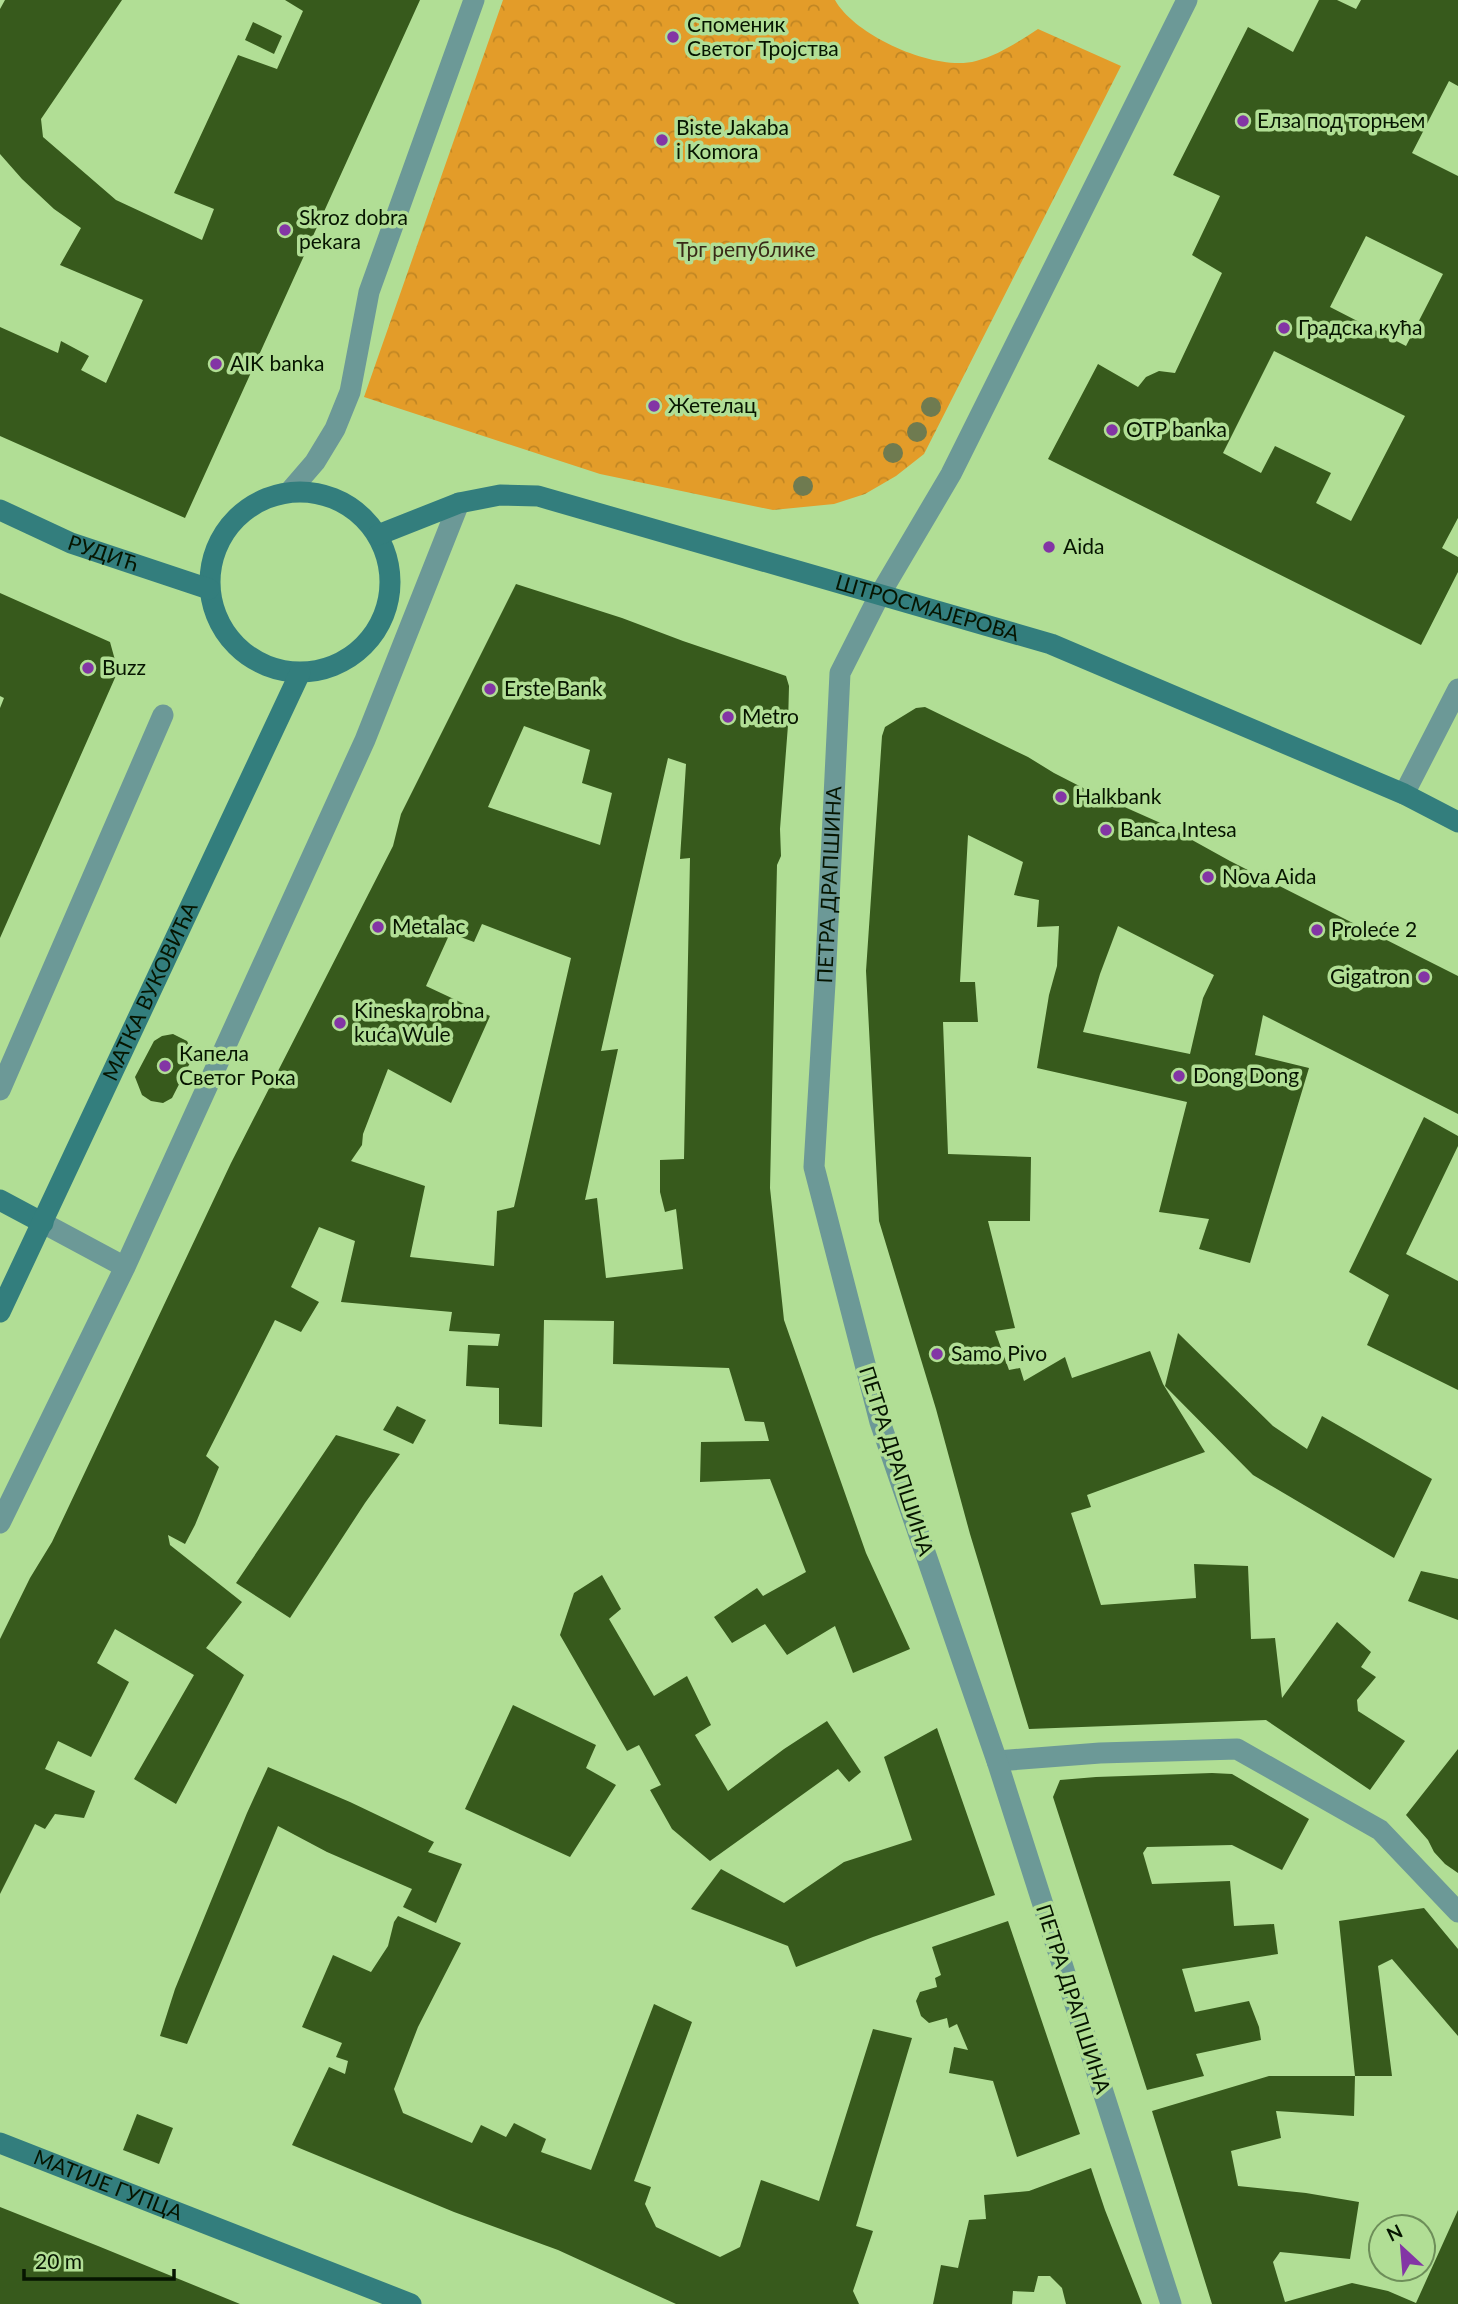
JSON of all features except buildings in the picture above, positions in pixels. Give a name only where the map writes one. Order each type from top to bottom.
[{"type":"street","points":[[290,491],[315,462],[329,440],[350,392],[369,292],[474,0]]},
{"type":"street","points":[[879,596],[951,474],[1187,0]]},
{"type":"street","points":[[290,491],[316,492],[340,500],[362,515],[378,535],[389,560],[391,587],[385,614],[372,639],[351,657],[327,669],[300,673],[272,669],[248,657],[229,639],[215,615],[209,590],[211,561],[222,536],[240,514],[263,499],[290,491]]},
{"type":"street","name":"ШТРОСМАЈЕРОВА","points":[[378,535],[459,503],[500,495],[538,496],[879,596],[1051,643],[1404,794],[1458,822]]},
{"type":"street","points":[[0,1523],[125,1267],[365,740],[459,503]]},
{"type":"street","name":"РУДИЋ","points":[[0,510],[71,543],[209,590]]},
{"type":"street","name":"ПЕТРА ДРАПШИНА","points":[[879,596],[840,673],[814,1167],[880,1422],[997,1761],[1171,2304]]},
{"type":"street","name":"МАТКА ВУКОВИЋА","points":[[0,1312],[300,673]]},
{"type":"street","points":[[1404,794],[1458,689]]},
{"type":"street","points":[[0,1090],[163,715]]},
{"type":"street","points":[[0,1200],[125,1267]]},
{"type":"street","points":[[997,1761],[1100,1753],[1237,1748],[1380,1830],[1458,1912]]},
{"type":"street","name":"МАТИЈЕ ГУПЦА","points":[[0,2143],[411,2304]]},
{"type":"green space","name":"Трг републике","points":[[503,0],[835,0],[845,13],[878,38],[919,56],[939,61],[976,61],[1008,48],[1038,29],[1121,66],[924,454],[896,476],[865,494],[834,504],[773,510],[600,474],[364,397]]},
{"type":"place","name":"Споменик Светог Тројства","points":[[673,37]]},
{"type":"place","name":"Елза под торњем","points":[[1243,121]]},
{"type":"place","name":"Biste Jakaba i Komora","points":[[662,140]]},
{"type":"place","name":"Skroz dobra pekara","points":[[285,230]]},
{"type":"place","name":"Градска кућа","points":[[1284,328]]},
{"type":"place","name":"AIK banka","points":[[216,364]]},
{"type":"place","name":"Жетелац","points":[[654,406]]},
{"type":"place","name":"OTP banka","points":[[1112,430]]},
{"type":"place","name":"Aida","points":[[1049,547]]},
{"type":"place","name":"Buzz","points":[[88,668]]},
{"type":"place","name":"Erste Bank","points":[[490,689]]},
{"type":"place","name":"Metro","points":[[728,717]]},
{"type":"place","name":"Halkbank","points":[[1061,797]]},
{"type":"place","name":"Banca Intesa","points":[[1106,830]]},
{"type":"place","name":"Nova Aida","points":[[1208,877]]},
{"type":"place","name":"Metalac","points":[[378,927]]},
{"type":"place","name":"Proleće 2","points":[[1317,930]]},
{"type":"place","name":"Gigatron","points":[[1424,977]]},
{"type":"place","name":"Kineska robna kuća Wule","points":[[340,1023]]},
{"type":"place","name":"Капела Светог Рока","points":[[165,1066]]},
{"type":"place","name":"Dong Dong","points":[[1179,1076]]},
{"type":"place","name":"Samo Pivo","points":[[937,1354]]}]
